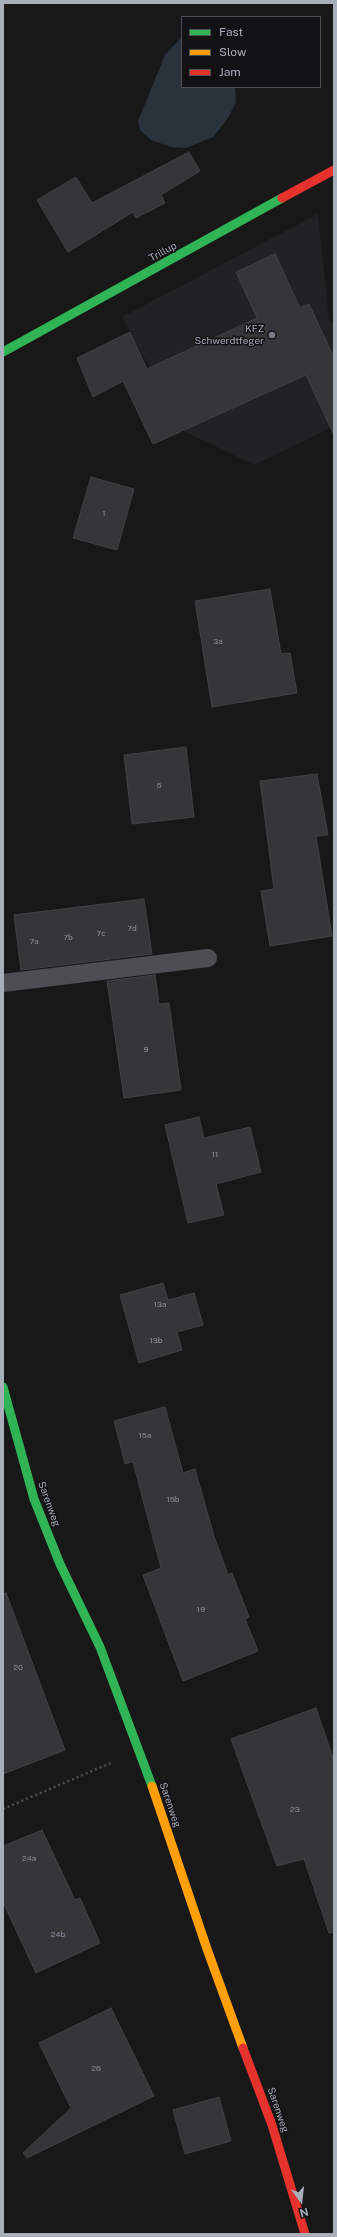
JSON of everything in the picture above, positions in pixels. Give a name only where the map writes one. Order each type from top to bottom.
[{"type":"street","name":"Trillup","points":[[3,352],[334,170]]},
{"type":"street","name":"Sarenweg","points":[[4,1397],[34,1499],[60,1564],[100,1647],[140,1751],[207,1949],[272,2125],[305,2234]]},
{"type":"lane","points":[[3,983],[208,958]]},
{"type":"path","points":[[3,1808],[140,1751]]},
{"type":"shaded area","points":[[181,38],[181,88],[235,88],[236,102],[228,118],[213,137],[186,148],[171,147],[151,140],[140,130],[138,121],[165,55]]},
{"type":"shaded area","points":[[318,214],[329,320],[334,324],[334,426],[254,465],[184,431],[122,317]]},
{"type":"building","points":[[189,152],[200,171],[161,195],[165,203],[136,218],[133,212],[68,252],[37,200],[76,177],[92,203]]},
{"type":"building","name":"KFZ Schwerdtfeger","points":[[275,254],[300,308],[309,304],[334,358],[334,435],[306,375],[153,444],[123,381],[93,397],[77,358],[130,332],[147,369],[257,318],[236,272]]},
{"type":"building","points":[[91,477],[134,489],[117,550],[73,538]]},
{"type":"building","points":[[270,589],[281,654],[290,653],[297,693],[212,707],[195,601]]},
{"type":"building","points":[[186,747],[194,817],[132,824],[124,755]]},
{"type":"building","points":[[317,774],[328,835],[316,836],[332,936],[270,946],[261,891],[274,889],[260,781]]},
{"type":"building","points":[[144,899],[152,954],[21,970],[14,915]]},
{"type":"building","points":[[155,975],[159,1004],[169,1003],[181,1090],[124,1098],[107,981]]},
{"type":"building","points":[[199,1117],[204,1138],[250,1127],[261,1172],[216,1184],[224,1215],[188,1223],[165,1125]]},
{"type":"building","points":[[163,1283],[168,1300],[194,1293],[203,1325],[177,1332],[182,1350],[139,1363],[120,1295]]},
{"type":"building","points":[[165,1407],[183,1473],[195,1469],[214,1536],[228,1575],[232,1573],[249,1617],[245,1619],[258,1651],[183,1681],[143,1575],[161,1568],[133,1462],[125,1464],[114,1421]]},
{"type":"building","points":[[6,1593],[65,1750],[3,1774],[3,1594]]},
{"type":"building","points":[[316,1708],[334,1761],[334,1932],[329,1933],[304,1859],[277,1866],[231,1739]]},
{"type":"building","points":[[42,1830],[75,1900],[80,1898],[100,1943],[36,1973],[3,1902],[3,1846]]},
{"type":"building","points":[[111,2008],[154,2096],[27,2158],[23,2153],[71,2108],[39,2043]]},
{"type":"building","points":[[219,2097],[231,2141],[185,2154],[173,2110]]},
{"type":"traffic: fast","points":[[3,352],[282,198]]},
{"type":"traffic: fast","points":[[3,1387],[34,1499],[60,1564],[100,1647],[152,1786]]},
{"type":"traffic: slow","points":[[152,1786],[207,1949],[243,2048]]},
{"type":"traffic: jam","points":[[282,198],[334,170]]},
{"type":"traffic: jam","points":[[243,2048],[272,2125],[305,2234]]},
{"type":"place","name":"KFZ Schwerdtfeger","points":[[272,335]]}]
